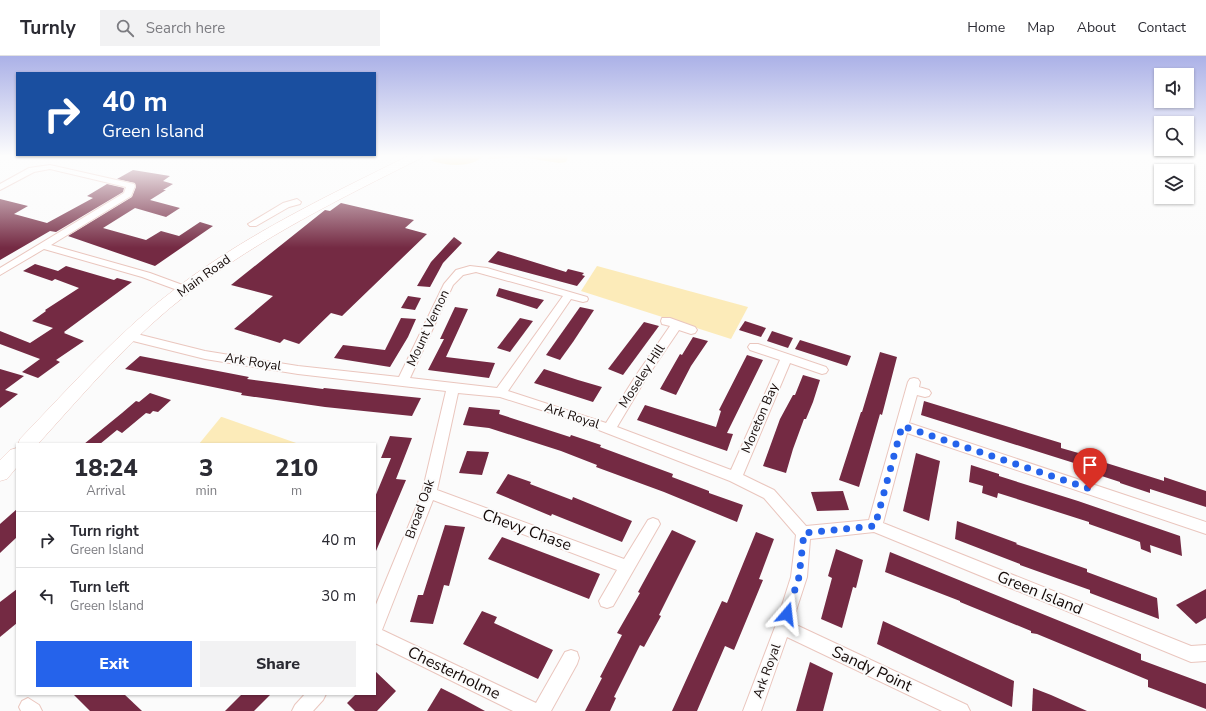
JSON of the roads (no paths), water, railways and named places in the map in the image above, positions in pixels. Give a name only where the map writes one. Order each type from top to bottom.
[{"type":"main road","name":"Main Road","points":[[28,443],[98,367],[129,336],[184,289],[231,256],[283,224],[357,187]]},
{"type":"main road","points":[[0,473],[16,456]]},
{"type":"street","points":[[0,272],[128,194],[131,187]]},
{"type":"street","points":[[253,224],[286,205],[296,202]]},
{"type":"street","points":[[44,246],[146,275],[184,289]]},
{"type":"street","name":"Mount Vernon","points":[[403,381],[445,290],[450,281],[461,270],[473,268],[483,270],[583,299]]},
{"type":"street","points":[[500,393],[569,295]]},
{"type":"street","name":"Moseley Hill","points":[[610,428],[671,323],[691,330]]},
{"type":"street","name":"Ark Royal","points":[[129,336],[204,355],[341,376],[403,381],[500,393],[610,428],[735,477],[769,494],[804,533],[799,577],[784,627],[752,711]]},
{"type":"street","points":[[754,347],[822,370]]},
{"type":"street","name":"Moreton Bay","points":[[735,477],[786,359]]},
{"type":"street","points":[[875,526],[913,386],[926,393]]},
{"type":"street","name":"Broad Oak","points":[[376,625],[429,493],[453,388]]},
{"type":"street","points":[[902,426],[1206,528]]},
{"type":"street","name":"Chevy Chase","points":[[429,493],[626,567]]},
{"type":"street","points":[[607,601],[653,524]]},
{"type":"street","name":"Green Island","points":[[804,533],[875,526],[1191,654],[1206,653]]},
{"type":"street","name":"Sandy Point","points":[[784,627],[961,711]]},
{"type":"street","name":"Chesterholme","points":[[376,635],[532,711]]},
{"type":"street","points":[[541,711],[571,658]]},
{"type":"street","points":[[301,711],[316,695]]}]
